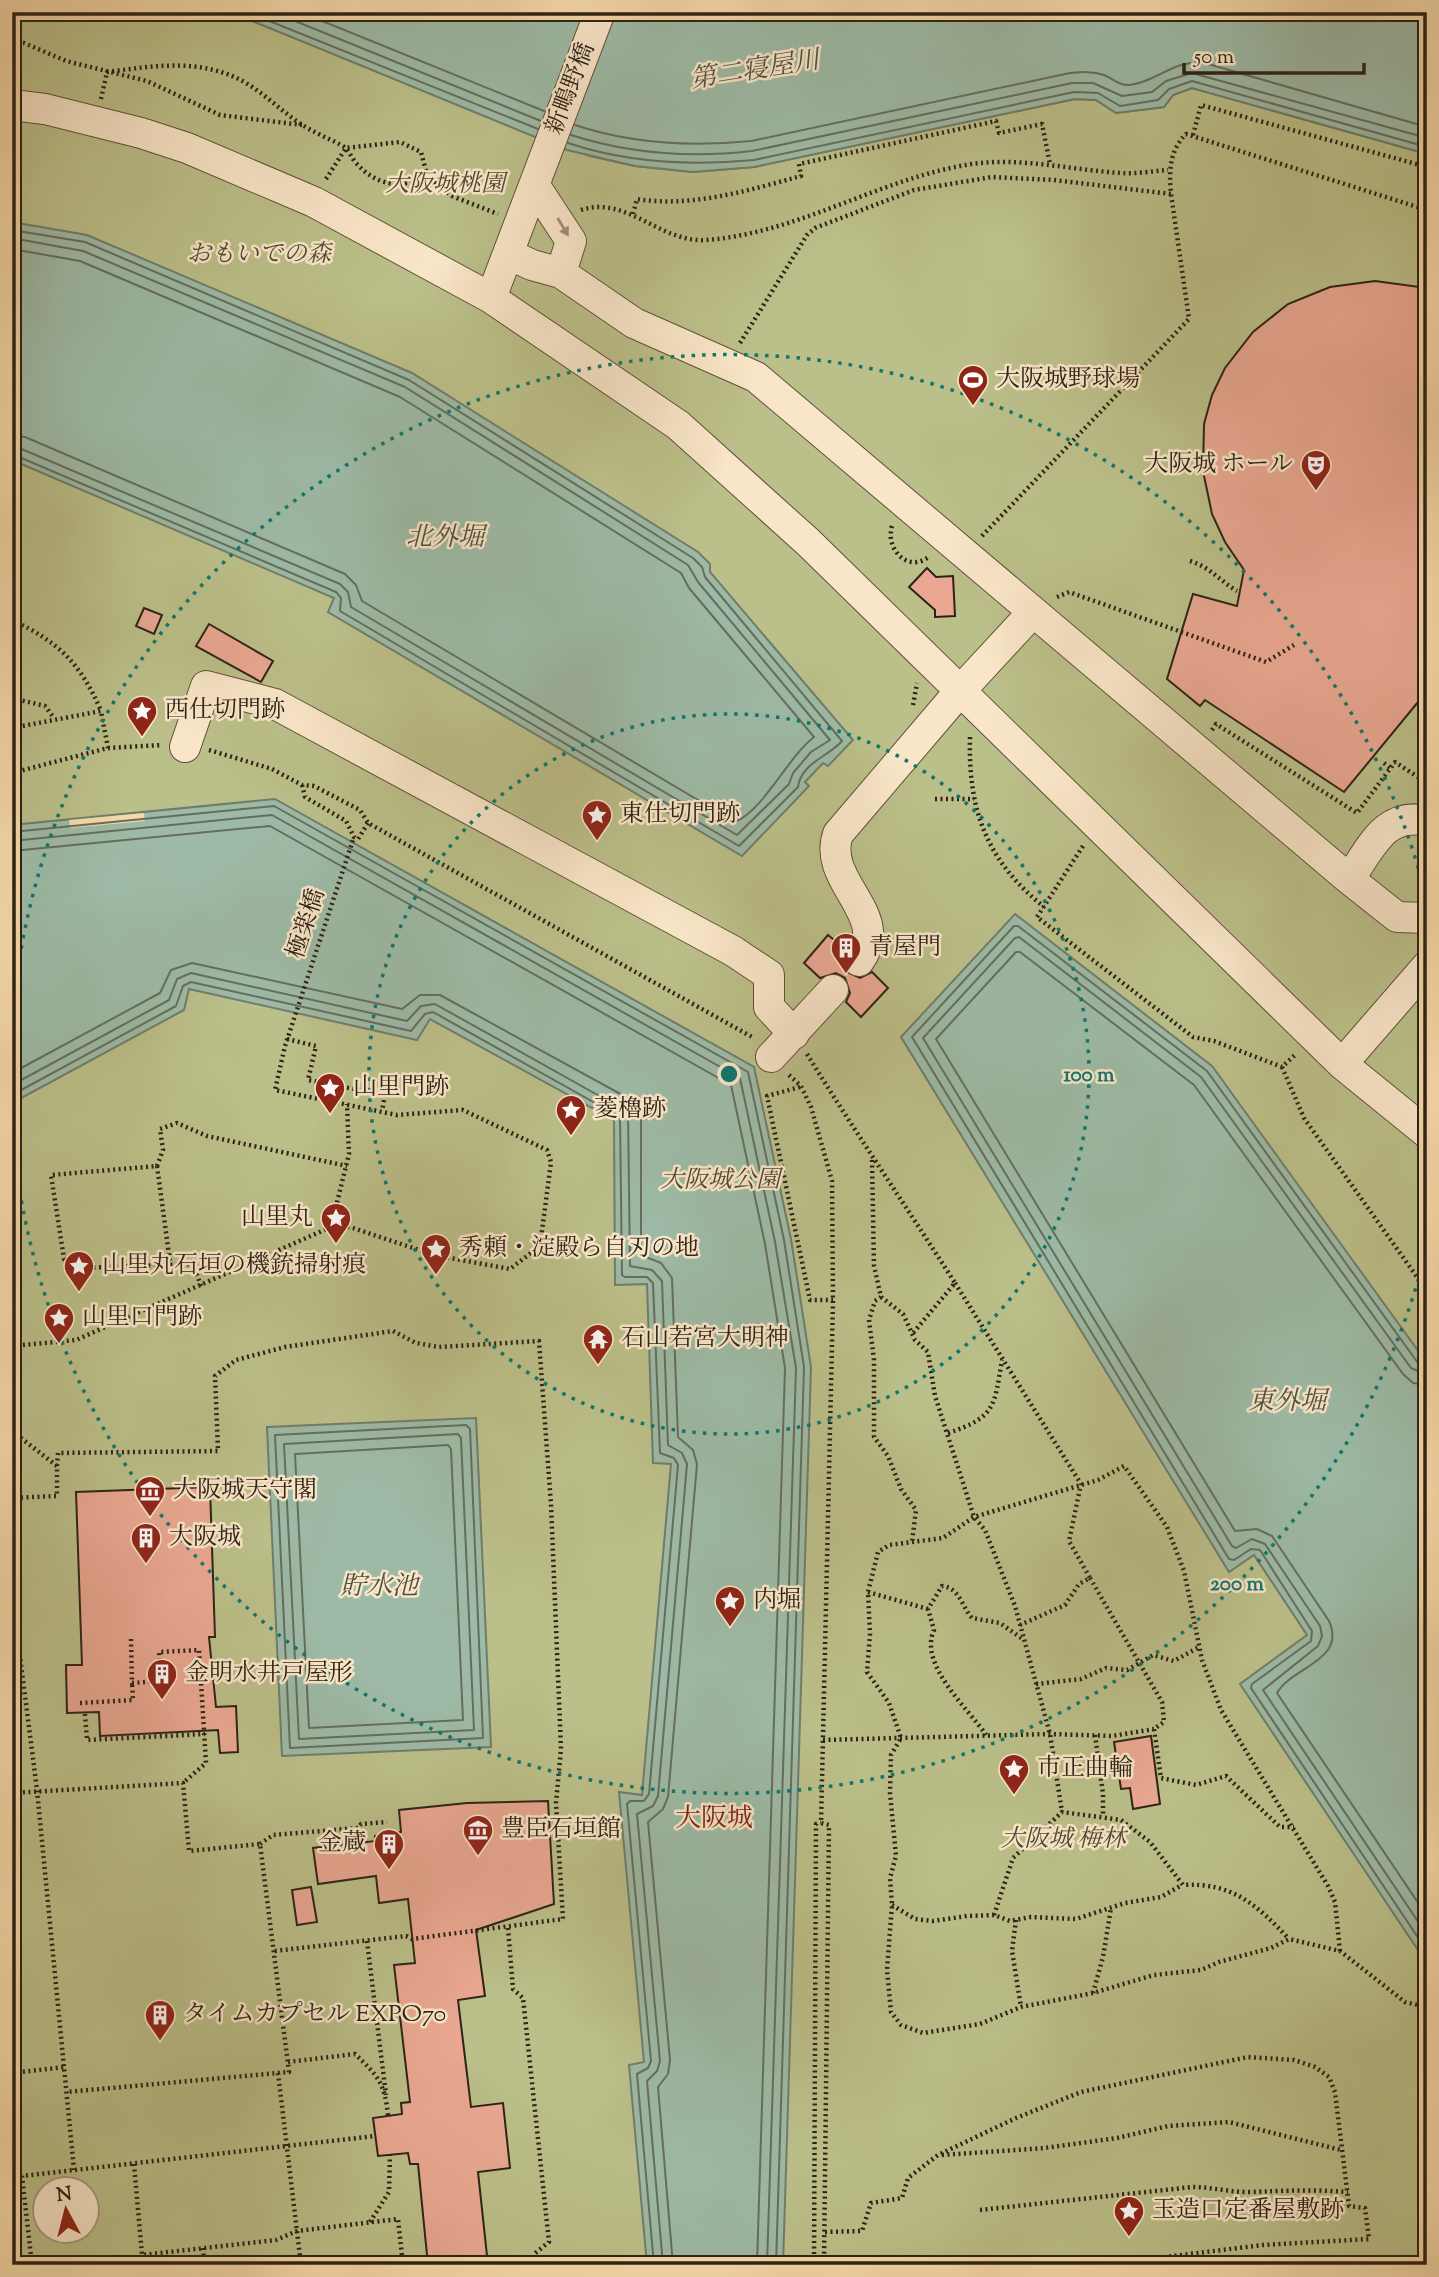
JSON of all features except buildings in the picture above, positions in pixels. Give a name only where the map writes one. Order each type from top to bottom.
[{"type":"street","name":"新鴫野橋","points":[[491,298],[600,12]]},
{"type":"street","points":[[12,105],[96,120],[187,148],[314,202],[491,298],[678,425],[808,542],[953,699],[1342,1064],[1427,1133]]},
{"type":"street","points":[[539,176],[571,241],[561,273]]},
{"type":"street","points":[[508,254],[532,265],[561,273],[634,323],[756,377],[965,555],[1048,607],[1349,879],[1397,917],[1427,918]]},
{"type":"street","points":[[859,961],[867,951],[869,925],[836,868],[834,845],[847,822],[953,699],[1048,607]]},
{"type":"street","points":[[185,747],[206,686],[275,704],[733,951],[769,975],[769,1007],[794,1034]]},
{"type":"street","points":[[1349,879],[1388,826],[1408,817],[1427,821]]},
{"type":"street","points":[[1342,1064],[1427,966]]},
{"type":"street","points":[[771,1057],[833,990]]},
{"type":"path","points":[[12,42],[107,72],[147,81],[220,115],[303,125]]},
{"type":"path","points":[[107,72],[162,66],[208,68],[237,78],[283,108],[303,125],[346,148],[356,163],[390,186],[409,184],[427,174]]},
{"type":"path","points":[[96,120],[107,72]]},
{"type":"path","points":[[1193,135],[1201,105],[1427,167]]},
{"type":"path","points":[[633,214],[637,199],[680,201],[749,188],[801,176],[799,164],[996,121],[999,133],[1042,124],[1050,164]]},
{"type":"path","points":[[965,555],[1189,319],[1168,170],[1179,141],[1186,134],[1427,210]]},
{"type":"path","points":[[346,148],[400,142],[421,152],[427,174],[452,196],[498,215]]},
{"type":"path","points":[[314,202],[346,148]]},
{"type":"path","points":[[576,212],[599,206],[633,214],[666,234],[685,239],[746,236],[790,224],[886,188],[970,164],[1050,164],[1122,173],[1168,170]]},
{"type":"path","points":[[738,346],[807,235],[816,228],[914,190],[992,177],[1054,180],[1171,194]]},
{"type":"path","points":[[1190,561],[1209,567],[1219,580],[1237,591]]},
{"type":"path","points":[[1069,592],[1266,662],[1294,645]]},
{"type":"path","points":[[12,620],[62,650],[84,674],[101,711],[108,748]]},
{"type":"path","points":[[918,679],[953,699]]},
{"type":"path","points":[[12,698],[45,706],[54,718]]},
{"type":"path","points":[[12,728],[101,711]]},
{"type":"path","points":[[1209,735],[1216,724],[1357,813],[1395,762],[1427,783]]},
{"type":"path","points":[[980,738],[970,729],[974,799],[980,819],[1005,872],[1044,907]]},
{"type":"path","points":[[12,773],[60,758],[139,745],[185,747],[237,757],[272,769],[302,785],[314,786],[360,810],[368,823],[751,1035],[801,1086],[822,1137],[832,1181],[833,1300],[821,1823]]},
{"type":"path","points":[[1384,763],[1390,768]]},
{"type":"path","points":[[302,785],[305,797],[346,821],[354,837],[358,839],[368,823]]},
{"type":"path","points":[[935,799],[974,799]]},
{"type":"path","name":"極楽橋","points":[[347,1104],[275,1090],[287,1039],[354,837]]},
{"type":"path","points":[[1095,852],[1086,843],[1037,917],[1192,1037],[1214,1041],[1282,1067],[1304,1118],[1427,1291]]},
{"type":"path","points":[[794,1034],[872,1160],[890,1181],[955,1283],[1081,1485],[1069,1541],[1162,1702],[1164,1722],[1154,1729],[1095,1735],[823,1740]]},
{"type":"path","points":[[287,1039],[316,1046],[308,1080],[385,1096],[382,1111]]},
{"type":"path","points":[[1288,1042],[1307,1061]]},
{"type":"path","points":[[1282,1067],[1298,1052]]},
{"type":"path","points":[[801,1086],[767,1096],[810,1300],[833,1300]]},
{"type":"path","points":[[12,1346],[76,1340],[331,1227],[350,1227],[434,1255],[510,1269],[541,1246],[551,1162],[547,1150],[463,1110],[397,1115],[347,1104],[347,1166],[331,1227]]},
{"type":"path","points":[[170,1262],[157,1166],[163,1150],[160,1129],[177,1123],[207,1136],[347,1166]]},
{"type":"path","points":[[872,1160],[874,1266],[881,1297],[903,1314],[928,1352],[934,1396],[974,1517],[985,1530],[1020,1625],[1050,1734],[1062,1812]]},
{"type":"path","points":[[157,1166],[51,1175],[64,1259],[78,1268],[170,1262],[193,1264],[201,1286]]},
{"type":"path","points":[[1419,1280],[1427,1278]]},
{"type":"path","points":[[913,1333],[955,1283]]},
{"type":"path","points":[[881,1297],[874,1301],[870,1312],[874,1360],[872,1424],[874,1437],[888,1456],[901,1489],[916,1510],[912,1542]]},
{"type":"path","points":[[12,1498],[57,1496],[58,1453],[218,1451],[215,1376],[236,1360],[285,1347],[393,1331],[416,1343],[439,1347],[539,1341],[551,1505],[561,1749],[556,1803],[563,1919],[508,1928],[274,1951]]},
{"type":"path","points":[[948,1433],[977,1423],[988,1413],[996,1396],[1002,1359]]},
{"type":"path","points":[[12,1431],[57,1466]]},
{"type":"path","points":[[1289,1939],[1271,1948],[1219,1962],[1201,1970],[1154,1975],[1093,1993],[1021,2007],[980,2024],[938,2033],[923,2033],[901,2025],[893,2018],[887,1991],[892,1905],[890,1878],[896,1856],[890,1786],[891,1755],[901,1738],[889,1703],[867,1672],[870,1634],[868,1592],[878,1552],[889,1545],[943,1538],[974,1517],[1098,1480],[1124,1466],[1167,1527],[1184,1571],[1199,1647],[1221,1710],[1294,1827],[1335,1902],[1340,1951]]},
{"type":"path","points":[[1020,1625],[1065,1605],[1079,1584],[1090,1578]]},
{"type":"path","points":[[986,1736],[974,1717],[953,1696],[934,1660],[930,1638],[934,1630],[928,1609],[938,1590],[942,1586],[949,1587],[962,1600],[972,1618],[981,1623],[1000,1623],[1024,1640]]},
{"type":"path","points":[[868,1592],[928,1609]]},
{"type":"path","points":[[12,1594],[37,1790],[74,2170]]},
{"type":"path","points":[[80,1703],[133,1700],[131,1639]]},
{"type":"path","points":[[1036,1684],[1081,1679],[1106,1668],[1127,1670],[1153,1655],[1174,1661],[1199,1647]]},
{"type":"path","points":[[12,1793],[183,1783],[206,1763],[199,1650],[159,1651],[161,1681],[132,1682]]},
{"type":"path","points":[[85,1714],[87,1740],[205,1734]]},
{"type":"path","points":[[1154,1729],[1161,1779],[1196,1784],[1226,1776],[1280,1826],[1294,1827]]},
{"type":"path","points":[[1095,1735],[1103,1794],[1103,1816]]},
{"type":"path","points":[[183,1783],[189,1851],[260,1844],[273,1835],[358,1828],[361,1824],[387,1822]]},
{"type":"path","points":[[994,1915],[1013,1858],[1062,1812],[1121,1820],[1150,1842],[1183,1885]]},
{"type":"path","points":[[814,2265],[816,1824],[821,1823],[829,1825],[824,2265]]},
{"type":"path","points":[[67,2092],[289,2071],[260,1844]]},
{"type":"path","points":[[892,1905],[915,1919],[994,1915],[1000,1920],[1043,1916],[1076,1919],[1161,1897],[1183,1885],[1196,1884],[1248,1898],[1289,1939],[1340,1951],[1405,2002],[1426,2007]]},
{"type":"path","points":[[1093,1993],[1103,1957],[1111,1908]]},
{"type":"path","points":[[1016,1920],[1012,1957],[1021,2007]]},
{"type":"path","points":[[508,1928],[513,1989],[523,1998],[549,2242],[534,2254],[535,2265]]},
{"type":"path","points":[[367,1941],[388,2116]]},
{"type":"path","points":[[288,2062],[355,2054],[379,2077],[386,2095]]},
{"type":"path","points":[[825,2232],[862,2231],[871,2203],[902,2198],[908,2178],[938,2155],[1016,2118],[1082,2092],[1248,2057],[1294,2060],[1315,2067],[1329,2077],[1335,2092],[1349,2206],[1366,2208],[1369,2239],[1264,2245],[1098,2265]]},
{"type":"path","points":[[12,2073],[65,2067]]},
{"type":"path","points":[[278,2073],[289,2147],[301,2265]]},
{"type":"path","points":[[938,2155],[1045,2148],[1168,2126],[1229,2122],[1341,2151]]},
{"type":"path","points":[[32,2265],[22,2176],[375,2136]]},
{"type":"path","points":[[370,2222],[390,2192],[390,2155]]},
{"type":"path","points":[[134,2164],[142,2255],[276,2240],[297,2231],[398,2219],[403,2265]]},
{"type":"path","points":[[980,2210],[1192,2187],[1214,2187],[1244,2192],[1296,2188],[1348,2192]]},
{"type":"path","points":[[203,2248],[204,2264]]},
{"type":"green space","name":"大阪城公園","points":[[12,12],[208,12],[250,20],[590,156],[635,166],[693,172],[754,167],[1075,99],[1096,100],[1116,113],[1164,107],[1173,95],[1192,88],[1427,154],[1427,2265],[12,2265]]},
{"type":"water","name":"第二寝屋川","points":[[208,12],[1427,12],[1427,154],[1192,88],[1173,95],[1164,107],[1116,113],[1096,100],[1075,99],[754,167],[693,172],[635,166],[567,150],[250,20]]},
{"type":"water","name":"北外堀","points":[[12,222],[87,235],[412,373],[698,552],[710,564],[710,572],[853,740],[828,766],[823,763],[805,782],[809,786],[742,856],[328,612],[334,598],[12,460]]},
{"type":"water","name":"内堀","points":[[275,799],[754,1067],[791,1239],[811,1367],[783,2265],[647,2265],[629,2065],[644,2062],[619,1792],[642,1795],[671,1464],[653,1463],[647,1284],[615,1285],[614,1120],[430,1019],[417,1040],[189,989],[184,1010],[12,1103],[12,825]]},
{"type":"water","name":"東外堀","points":[[1015,914],[1212,1066],[1427,1363],[1427,1950],[1420,1953],[1240,1684],[1307,1635],[1254,1555],[1229,1572],[901,1037]]},
{"type":"water","name":"貯水池","points":[[476,1418],[491,1747],[282,1756],[267,1427]]},
{"type":"pier","points":[[144,813],[145,821],[70,828],[69,820]]},
{"type":"place","name":"大阪城野球場","points":[[973,407]]},
{"type":"place","name":"大阪城 ホール","points":[[1316,492]]},
{"type":"place","name":"西仕切門跡","points":[[142,738]]},
{"type":"place","name":"東仕切門跡","points":[[597,842]]},
{"type":"place","name":"青屋門","points":[[846,975]]},
{"type":"place","name":"山里門跡","points":[[330,1115]]},
{"type":"place","name":"菱櫓跡","points":[[571,1137]]},
{"type":"place","name":"山里丸","points":[[336,1245]]},
{"type":"place","name":"秀頼・淀殿ら自刃の地","points":[[436,1276]]},
{"type":"place","name":"山里丸石垣の機銃掃射痕","points":[[79,1293]]},
{"type":"place","name":"山里口門跡","points":[[59,1345]]},
{"type":"place","name":"石山若宮大明神","points":[[598,1366]]},
{"type":"place","name":"大阪城天守閣","points":[[150,1518]]},
{"type":"place","name":"大阪城","points":[[146,1565]]},
{"type":"place","name":"内堀","points":[[730,1628]]},
{"type":"place","name":"金明水井戸屋形","points":[[162,1701]]},
{"type":"place","name":"市正曲輪","points":[[1014,1796]]},
{"type":"place","name":"豊臣石垣館","points":[[478,1857]]},
{"type":"place","name":"金蔵","points":[[389,1871]]},
{"type":"place","name":"タイムカプセル EXPO70","points":[[160,2042]]},
{"type":"place","name":"玉造口定番屋敷跡","points":[[1129,2238]]},
{"type":"district","name":"大阪城","points":[[714,1819]]},
{"type":"park label","name":"大阪城桃園","points":[[445,185]]},
{"type":"park label","name":"おもいでの森","points":[[259,255]]},
{"type":"park label","name":"大阪城 梅林","points":[[1063,1840]]}]
